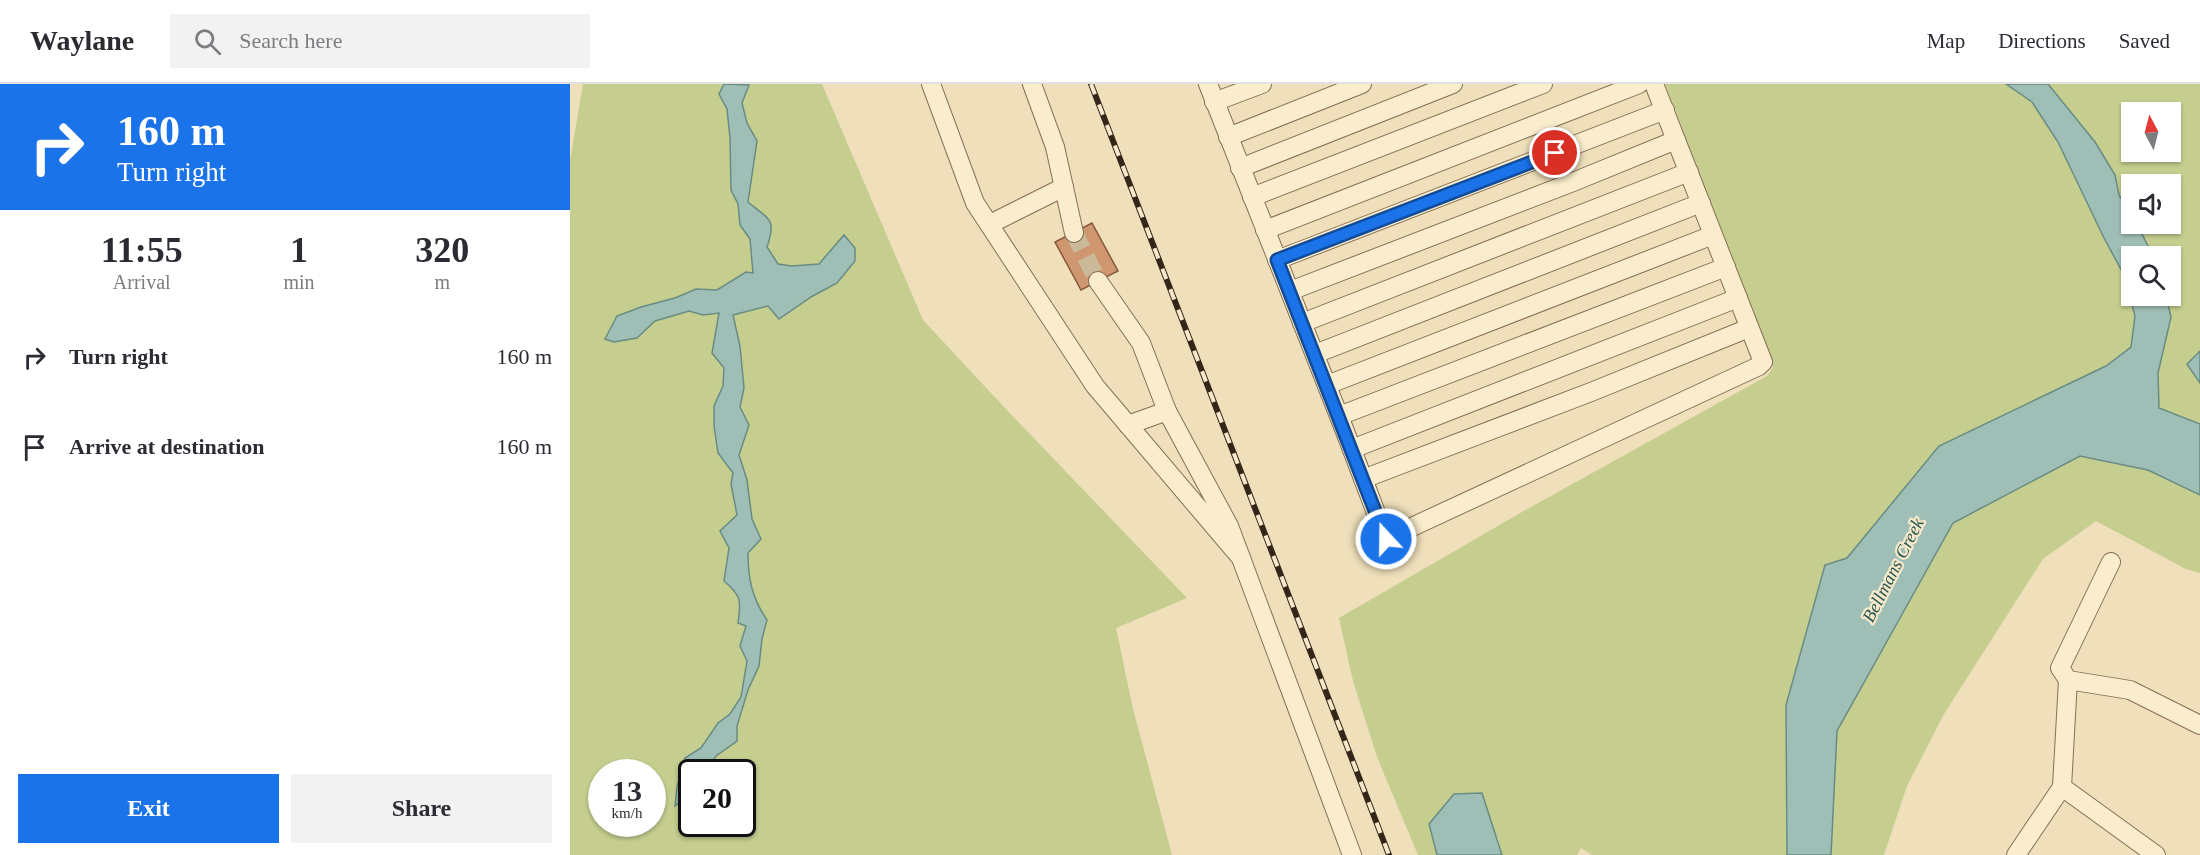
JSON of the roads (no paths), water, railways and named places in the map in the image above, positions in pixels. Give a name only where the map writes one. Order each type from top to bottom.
[{"type":"lane","points":[[931,84],[975,203],[1095,386],[1241,558]]},
{"type":"lane","points":[[1032,84],[1056,147],[1074,233]]},
{"type":"lane","points":[[1208,84],[1386,539],[1759,366],[1763,362],[1654,84]]},
{"type":"lane","points":[[1214,102],[1262,84]]},
{"type":"lane","points":[[1228,137],[1362,84]]},
{"type":"lane","points":[[1240,168],[1453,84]]},
{"type":"lane","points":[[1252,197],[1543,84]]},
{"type":"lane","points":[[1265,230],[1639,84]]},
{"type":"lane","points":[[1277,260],[1665,110]]},
{"type":"lane","points":[[1290,291],[1574,182],[1676,140]]},
{"type":"lane","points":[[1302,323],[1689,172]]},
{"type":"lane","points":[[990,224],[1064,187]]},
{"type":"lane","points":[[1315,354],[1701,203]]},
{"type":"lane","points":[[1327,386],[1713,235]]},
{"type":"lane","points":[[1339,416],[1726,267]]},
{"type":"lane","points":[[1098,281],[1141,342],[1167,411],[1229,526],[1352,855]]},
{"type":"lane","points":[[1352,449],[1738,298]]},
{"type":"lane","points":[[1363,479],[1591,392],[1749,328]]},
{"type":"lane","points":[[1128,424],[1167,411]]},
{"type":"lane","points":[[2016,855],[2062,787],[2068,680],[2060,668],[2111,562]]},
{"type":"lane","points":[[2068,680],[2130,690],[2200,725]]},
{"type":"lane","points":[[2062,787],[2156,855]]},
{"type":"water","points":[[724,84],[749,85],[742,103],[747,123],[757,141],[748,202],[769,220],[771,230],[767,247],[778,264],[792,266],[819,264],[844,235],[855,248],[855,261],[837,283],[811,297],[779,319],[768,306],[733,315],[740,346],[744,388],[740,407],[749,425],[739,455],[747,480],[752,519],[761,539],[748,553],[749,571],[754,596],[767,620],[759,666],[748,690],[737,726],[737,741],[714,759],[685,759],[701,748],[718,723],[730,714],[741,697],[747,661],[740,646],[746,626],[738,623],[739,599],[724,581],[729,548],[720,531],[737,515],[731,484],[733,473],[718,453],[714,426],[714,406],[723,386],[724,368],[712,353],[719,313],[703,315],[689,311],[655,321],[637,338],[614,342],[605,339],[617,316],[696,289],[717,290],[746,272],[753,273],[750,239],[740,225],[738,204],[731,190],[727,109],[719,94]]},
{"type":"water","points":[[2006,84],[2048,84],[2095,142],[2115,175],[2121,198],[2121,234],[2142,234],[2148,246],[2121,246],[2121,269],[2058,142],[2032,102]]},
{"type":"water","name":"Bellmans Creek","points":[[2132,306],[2168,306],[2171,317],[2158,373],[2159,408],[2200,424],[2200,495],[2148,470],[2080,456],[1953,523],[1837,731],[1831,855],[1787,855],[1786,705],[1825,565],[1847,558],[1939,446],[2106,366],[2131,347],[2135,316]]},
{"type":"water","points":[[2200,351],[2200,383],[2187,364]]},
{"type":"water","points":[[678,783],[678,804],[675,806]]},
{"type":"water","points":[[1482,793],[1502,855],[1437,855],[1429,824],[1454,794]]},
{"type":"tunnel","points":[[1074,233],[1098,281]]},
{"type":"railway","points":[[1091,84],[1389,855]]}]
